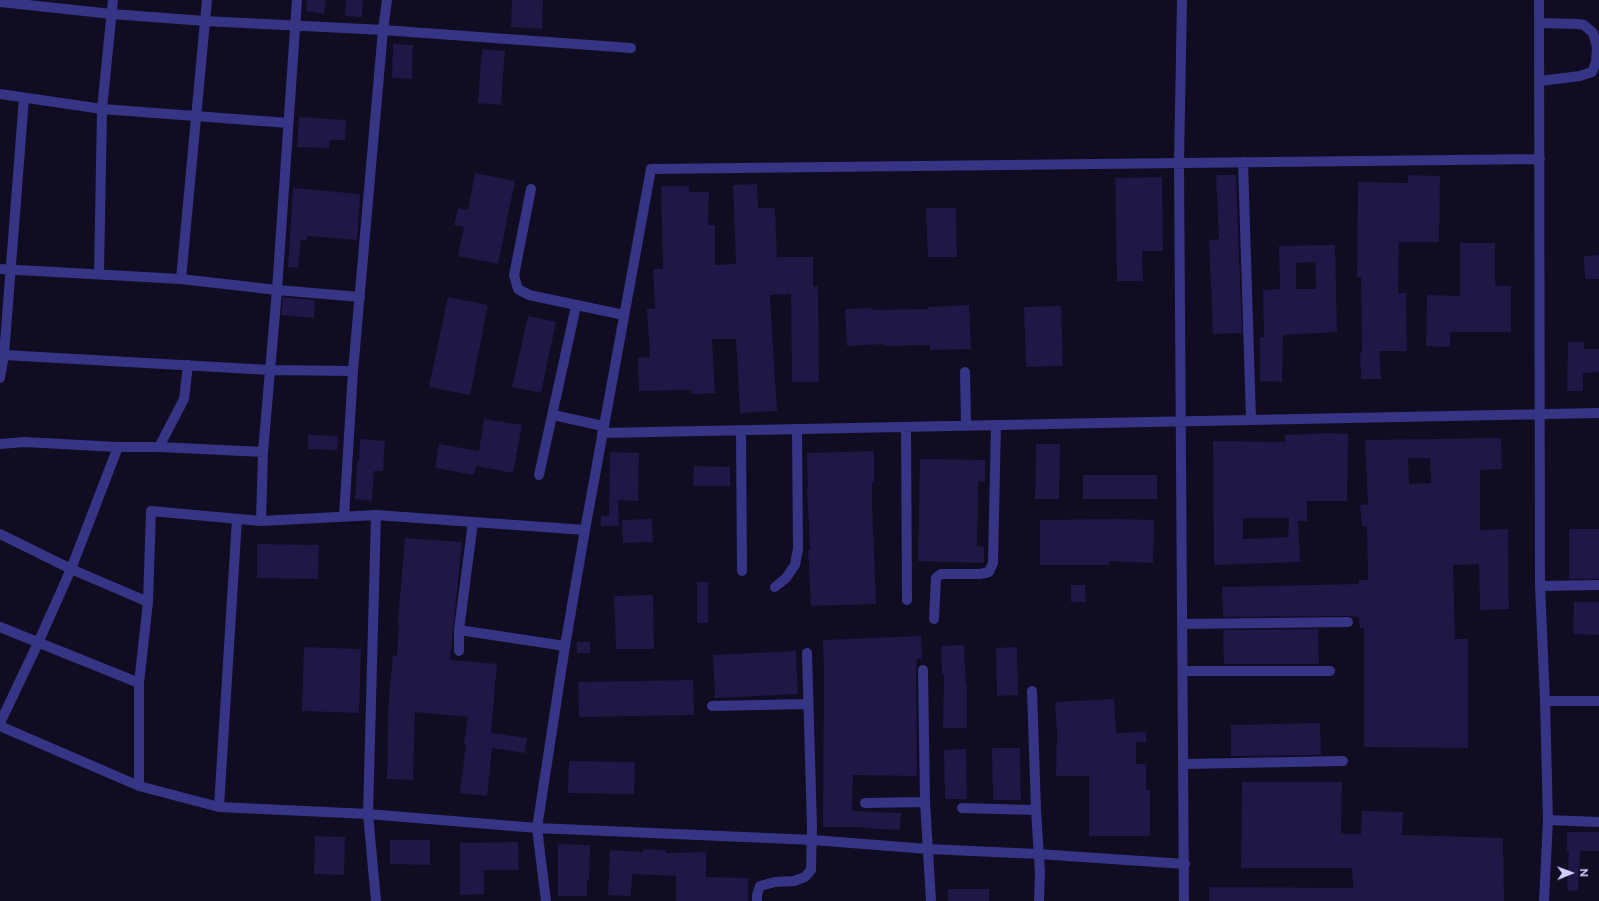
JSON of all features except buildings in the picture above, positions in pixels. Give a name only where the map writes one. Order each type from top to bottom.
[{"type":"street","points":[[99,274],[102,109],[113,0]]},
{"type":"street","points":[[181,279],[207,0]]},
{"type":"street","points":[[261,521],[263,452],[277,290],[297,0]]},
{"type":"street","points":[[344,516],[353,372],[383,30],[387,0]]},
{"type":"street","points":[[1182,0],[1179,163],[1185,864],[1184,901]]},
{"type":"street","points":[[1539,0],[1540,586],[1548,820],[1544,901]]},
{"type":"street","points":[[0,2],[205,22],[383,30],[631,48]]},
{"type":"street","points":[[1539,23],[1584,25],[1593,33],[1597,47],[1596,62],[1592,72],[1580,76],[1540,81]]},
{"type":"street","points":[[0,94],[102,109],[288,123]]},
{"type":"street","points":[[0,378],[4,355],[24,98]]},
{"type":"street","points":[[546,901],[537,828],[565,646],[585,530],[651,169],[1540,159]]},
{"type":"street","points":[[1244,162],[1251,420]]},
{"type":"street","points":[[531,189],[514,275],[518,289],[529,295],[624,315]]},
{"type":"street","points":[[0,269],[181,279],[277,290],[360,297]]},
{"type":"street","points":[[539,476],[576,306]]},
{"type":"street","points":[[4,355],[270,370],[353,372]]},
{"type":"street","points":[[159,447],[184,399],[188,365]]},
{"type":"street","points":[[965,372],[966,426]]},
{"type":"street","points":[[553,415],[603,429],[740,430],[1599,413]]},
{"type":"street","points":[[934,619],[936,578],[941,574],[980,574],[989,572],[993,563],[996,425]]},
{"type":"street","points":[[906,427],[907,600]]},
{"type":"street","points":[[775,587],[786,578],[795,565],[798,549],[797,429]]},
{"type":"street","points":[[740,430],[742,571]]},
{"type":"street","points":[[0,444],[24,442],[118,448],[159,447],[263,452]]},
{"type":"street","points":[[118,448],[71,569],[0,724],[140,786],[219,807],[368,814],[537,828],[813,840],[928,849],[1038,854],[1185,864]]},
{"type":"street","points":[[140,786],[139,684],[148,602],[151,511],[261,521],[376,515],[585,530]]},
{"type":"street","points":[[376,515],[368,814],[376,901]]},
{"type":"street","points":[[219,807],[237,519]]},
{"type":"street","points":[[459,651],[459,630],[472,522]]},
{"type":"street","points":[[0,534],[71,569],[148,602]]},
{"type":"street","points":[[1540,586],[1599,585]]},
{"type":"street","points":[[1183,624],[1348,622]]},
{"type":"street","points":[[0,627],[139,684]]},
{"type":"street","points":[[459,630],[565,646]]},
{"type":"street","points":[[757,901],[760,886],[776,882],[794,881],[805,877],[811,870],[813,840],[807,654]]},
{"type":"street","points":[[923,670],[925,802],[930,901]]},
{"type":"street","points":[[1183,671],[1330,671]]},
{"type":"street","points":[[1032,691],[1036,810],[1040,873],[1039,901]]},
{"type":"street","points":[[1545,701],[1599,701]]},
{"type":"street","points":[[712,706],[808,704]]},
{"type":"street","points":[[1184,764],[1343,760]]},
{"type":"street","points":[[865,803],[925,802]]},
{"type":"street","points":[[962,808],[1036,810]]},
{"type":"street","points":[[1548,820],[1599,822]]}]
